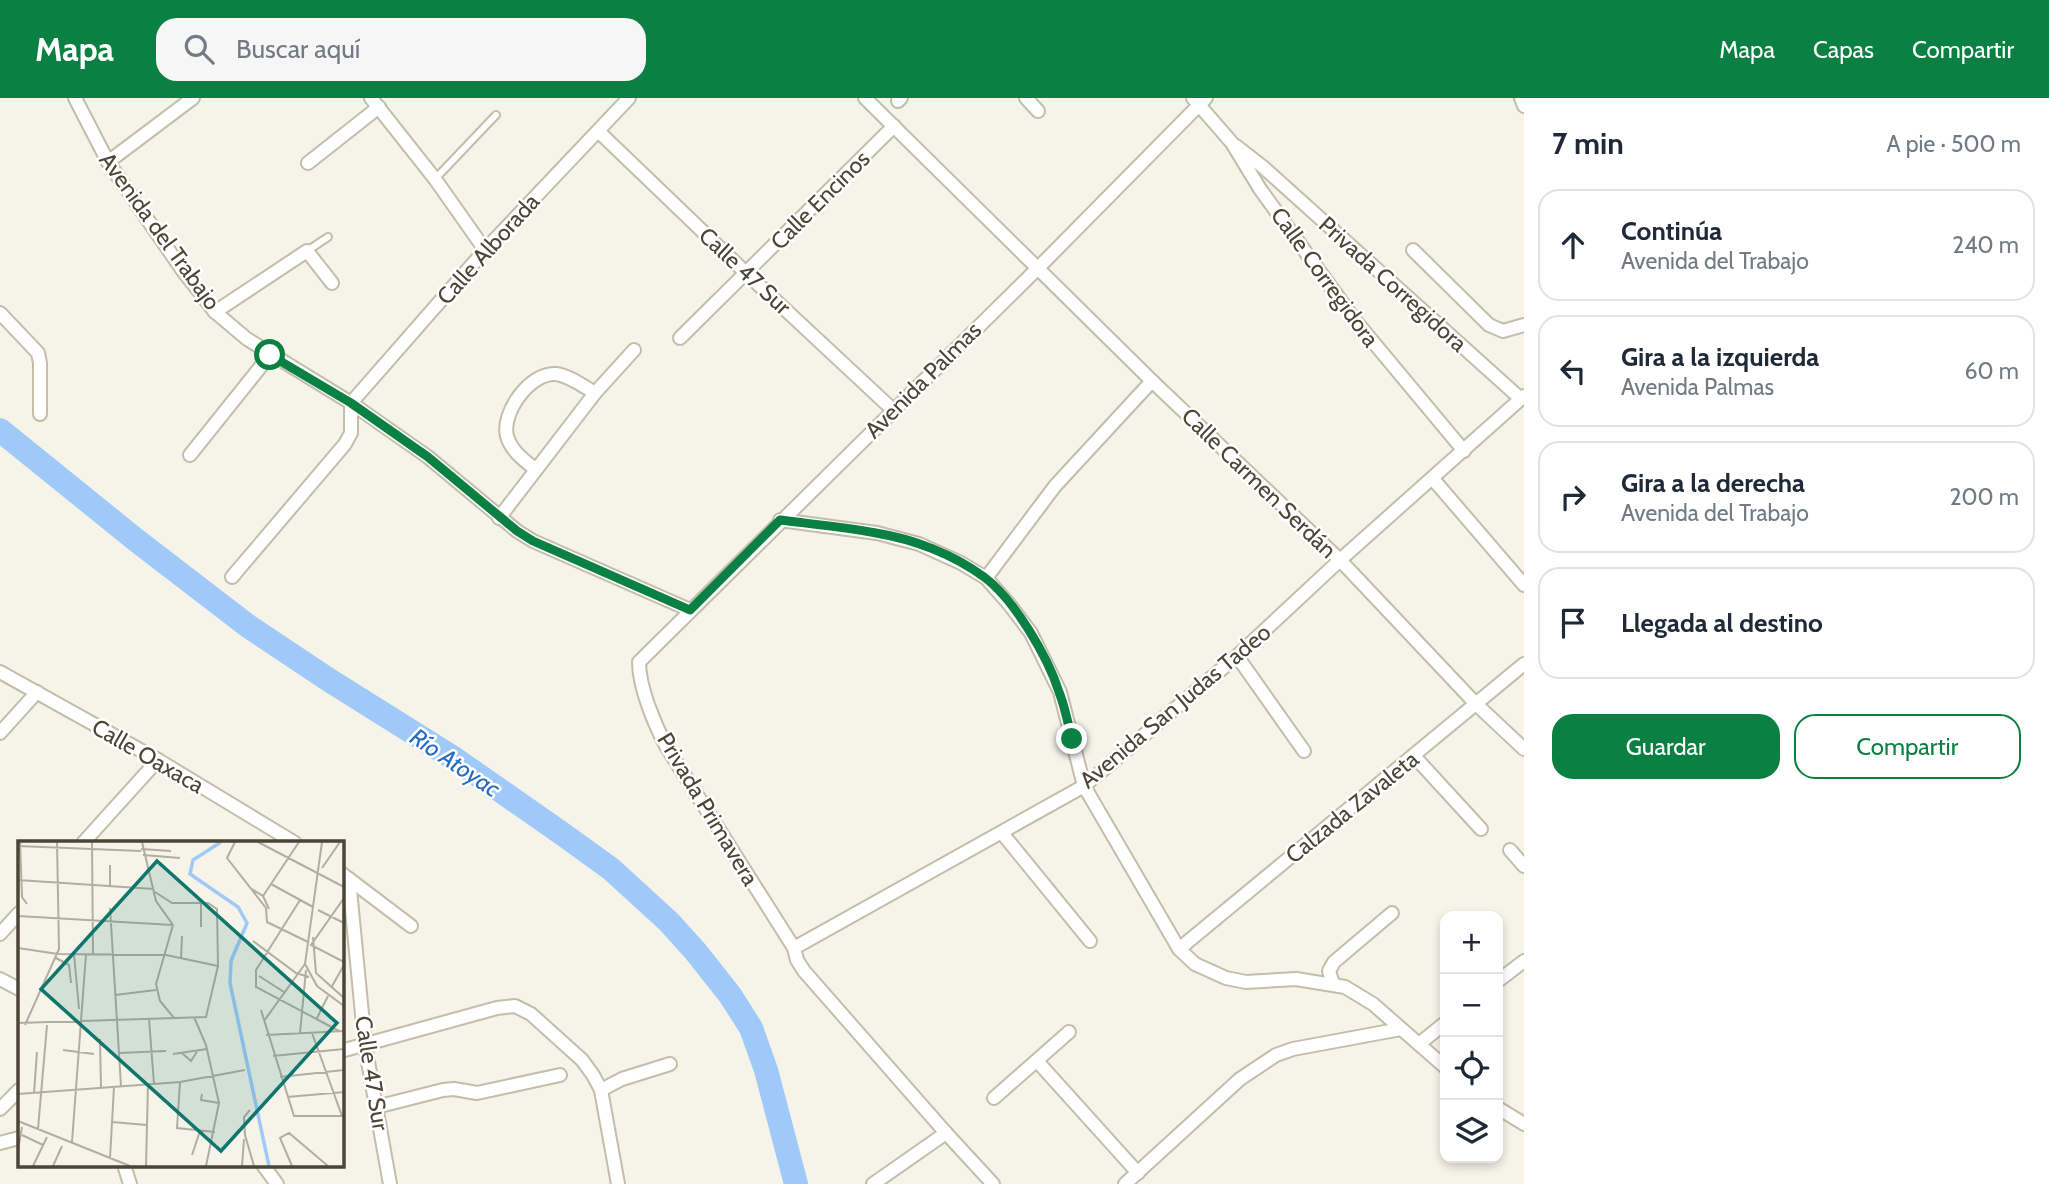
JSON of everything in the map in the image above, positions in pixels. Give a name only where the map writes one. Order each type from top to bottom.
[{"type":"street","name":"Avenida del Trabajo","points":[[75,98],[108,162],[181,268],[215,312],[247,340],[351,403],[428,457],[499,517],[533,541],[690,610]]},
{"type":"street","name":"Calle Carmen Serdán","points":[[865,98],[1152,381],[1340,560],[1476,704],[1524,749]]},
{"type":"street","points":[[1026,98],[1038,111]]},
{"type":"street","points":[[1521,98],[1524,106]]},
{"type":"street","points":[[108,162],[186,100]]},
{"type":"street","name":"Calle Alborada","points":[[351,403],[485,250],[625,100]]},
{"type":"street","name":"Calle Corregidora","points":[[1199,101],[1232,143],[1260,189],[1354,319],[1464,451]]},
{"type":"street","name":"Avenida Palmas","points":[[639,662],[1038,268],[1199,101]]},
{"type":"street","points":[[307,163],[375,102],[435,179],[485,250]]},
{"type":"street","name":"Calle Encinos","points":[[680,338],[894,127]]},
{"type":"street","name":"Calle 47 Sur","points":[[598,131],[893,410]]},
{"type":"street","name":"Privada Corregidora","points":[[1232,143],[1270,173],[1523,398]]},
{"type":"street","points":[[1413,250],[1489,325],[1503,331],[1524,325]]},
{"type":"street","points":[[215,312],[307,251],[332,283]]},
{"type":"street","points":[[0,313],[38,353],[40,414]]},
{"type":"street","points":[[499,517],[595,393],[634,350]]},
{"type":"street","points":[[190,455],[270,355]]},
{"type":"street","points":[[535,469],[511,446],[506,433],[510,411],[522,394],[535,380],[552,374],[565,376],[595,393]]},
{"type":"street","points":[[986,578],[1055,486],[1152,381]]},
{"type":"street","name":"Avenida San Judas Tadeo","points":[[796,954],[1084,786],[1237,656],[1340,560],[1523,398]]},
{"type":"street","points":[[232,577],[345,444],[351,433],[351,403]]},
{"type":"street","points":[[1433,479],[1524,585]]},
{"type":"street","points":[[780,520],[877,533],[919,544],[986,578],[1031,633],[1059,692],[1084,786],[1179,949],[1195,964],[1246,982],[1296,979],[1345,987],[1357,993],[1440,1063]]},
{"type":"street","points":[[1237,656],[1304,751]]},
{"type":"street","name":"Privada Primavera","points":[[639,662],[639,674],[666,746],[804,971],[993,1184]]},
{"type":"street","name":"Calzada Zavaleta","points":[[1179,949],[1524,664]]},
{"type":"street","name":"Calle Oaxaca","points":[[0,672],[158,760],[292,841]]},
{"type":"street","points":[[0,733],[37,692]]},
{"type":"street","points":[[1414,755],[1481,829]]},
{"type":"street","points":[[85,841],[158,760]]},
{"type":"street","points":[[269,841],[278,832]]},
{"type":"street","points":[[1002,833],[1090,941]]},
{"type":"street","points":[[1510,850],[1524,866]]},
{"type":"street","points":[[345,876],[411,926]]},
{"type":"street","name":"Calle 47 Sur","points":[[345,876],[365,1045],[390,1184]]},
{"type":"street","points":[[1333,984],[1329,971],[1334,962],[1392,913]]},
{"type":"street","points":[[0,934],[18,914]]},
{"type":"street","points":[[1503,978],[1524,961]]},
{"type":"street","points":[[0,979],[18,988]]},
{"type":"street","points":[[343,1050],[497,1008],[515,1006],[531,1014],[582,1060],[593,1075],[601,1090],[618,1184]]},
{"type":"street","points":[[1419,1044],[1440,1027]]},
{"type":"street","points":[[1125,1184],[1240,1079],[1276,1055],[1293,1049],[1401,1029]]},
{"type":"street","points":[[994,1098],[1069,1032]]},
{"type":"street","points":[[1037,1060],[1138,1174]]},
{"type":"street","points":[[601,1090],[622,1079],[670,1064]]},
{"type":"street","points":[[376,1107],[443,1090],[477,1093],[560,1075]]},
{"type":"street","points":[[0,1109],[18,1091]]},
{"type":"street","points":[[1503,1111],[1524,1124]]},
{"type":"street","points":[[873,1184],[946,1133]]},
{"type":"street","points":[[0,1143],[18,1138]]},
{"type":"street","points":[[124,1166],[130,1184]]},
{"type":"street","points":[[264,1166],[277,1184]]},
{"type":"lane","points":[[435,179],[496,115]]},
{"type":"lane","points":[[307,251],[328,237]]},
{"type":"waterway","name":"Río Atoyac","points":[[0,430],[248,626],[455,759],[564,835],[611,869],[669,922],[730,995],[751,1028],[766,1070],[796,1184]]},
{"type":"route","points":[[270,355],[351,403],[428,457],[499,517],[533,541],[690,610],[780,520],[877,533],[919,544],[961,563],[986,578],[1031,633],[1059,692],[1072,739]]}]
